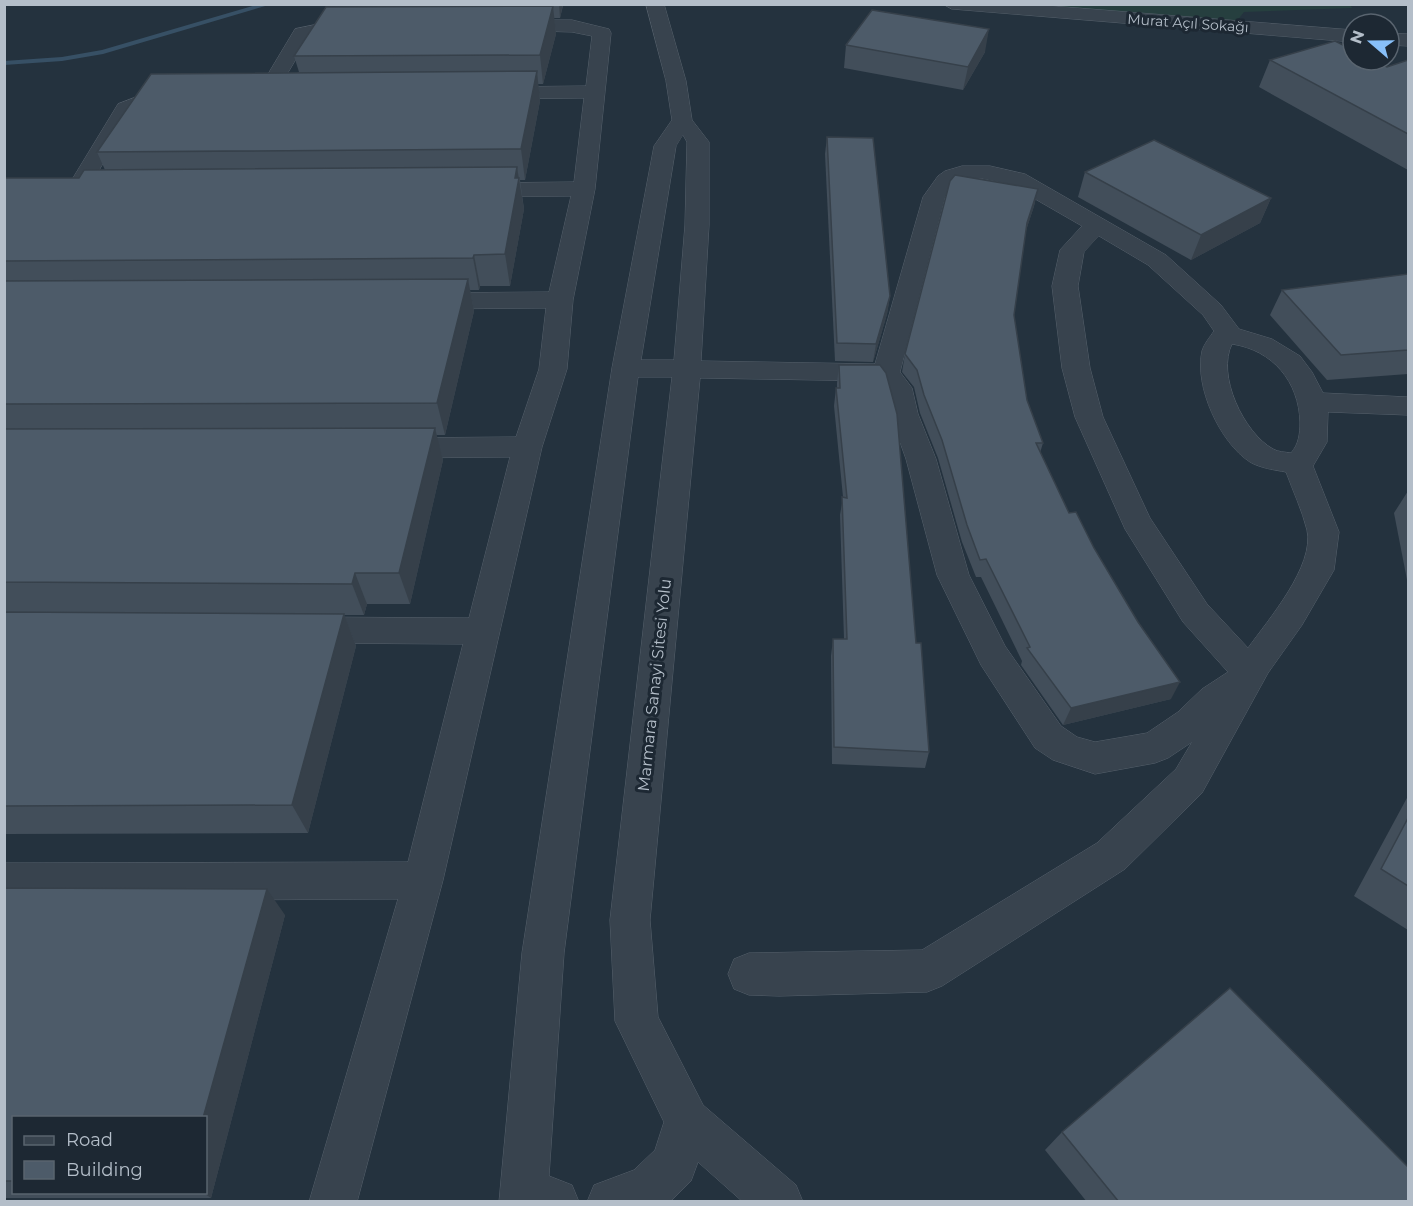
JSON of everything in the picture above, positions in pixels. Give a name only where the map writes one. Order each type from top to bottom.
[{"type":"street","name":"Marmara Sanayi Sitesi Yolu","points":[[655,4],[676,81],[682,120],[698,142],[698,225],[687,369],[630,920],[637,1021],[687,1121],[779,1202]]},
{"type":"street","name":"Murat Açıl Sokağı","points":[[952,4],[1341,35]]},
{"type":"street","points":[[333,1202],[423,880],[527,447],[553,369],[560,300],[584,189],[602,33],[572,26],[488,26]]},
{"type":"street","points":[[266,94],[302,33],[333,27],[381,27]]},
{"type":"street","points":[[477,93],[595,92]]},
{"type":"street","points":[[76,191],[125,108],[157,95],[190,94]]},
{"type":"street","points":[[534,1198],[543,953],[626,368],[665,146],[682,120]]},
{"type":"street","points":[[886,373],[934,197],[946,181],[962,173],[994,173],[1017,179],[1157,260],[1174,273],[1212,310],[1231,336]]},
{"type":"street","points":[[454,190],[584,189]]},
{"type":"street","points":[[52,192],[100,191]]},
{"type":"street","points":[[1096,225],[1072,250],[1065,286],[1076,368],[1089,417],[1136,520],[1195,613],[1251,674]]},
{"type":"street","points":[[406,301],[560,300]]},
{"type":"street","points":[[1223,337],[1250,339],[1274,350],[1292,363],[1305,383],[1310,398],[1314,438],[1306,458],[1298,464],[1263,456],[1252,448],[1232,424],[1224,408],[1217,387],[1216,350],[1223,337]]},
{"type":"street","points":[[626,368],[886,373]]},
{"type":"street","points":[[886,373],[898,388],[904,414],[921,459],[953,575],[993,656],[1048,737],[1066,749],[1095,758],[1155,747],[1191,723],[1215,699],[1251,674]]},
{"type":"street","points":[[1310,398],[1323,403],[1408,406]]},
{"type":"street","points":[[372,448],[527,447]]},
{"type":"street","points":[[749,974],[927,971],[1111,856],[1189,781],[1256,663],[1290,616],[1318,570],[1323,532],[1298,464]]},
{"type":"street","points":[[280,630],[484,631]]},
{"type":"street","points":[[4,882],[423,880]]},
{"type":"street","points":[[611,1202],[649,1189],[674,1164],[687,1121]]},
{"type":"green space","points":[[1350,4],[1352,8],[1244,12],[1236,22],[1009,5]]},
{"type":"building","points":[[553,6],[540,55],[294,56],[326,7]]},
{"type":"building","points":[[872,10],[989,29],[968,67],[846,45]]},
{"type":"building","points":[[1335,41],[1341,44],[1341,72],[1401,72],[1401,62],[1408,60],[1408,134],[1270,60]]},
{"type":"building","points":[[537,71],[521,149],[97,152],[151,74]]},
{"type":"building","points":[[827,137],[873,138],[890,296],[876,344],[837,343]]},
{"type":"building","points":[[1154,140],[1271,198],[1201,235],[1085,172]]},
{"type":"building","points":[[517,167],[515,178],[519,178],[505,254],[474,255],[473,258],[4,261],[4,178],[79,178],[84,170]]},
{"type":"building","points":[[955,175],[1038,189],[1027,223],[1014,315],[1027,400],[1043,443],[1036,443],[1069,513],[1076,512],[1094,548],[1138,622],[1180,682],[1071,708],[1027,648],[1030,647],[986,559],[980,560],[917,370],[905,354],[950,181]]},
{"type":"building","points":[[1408,274],[1408,350],[1341,355],[1282,290]]},
{"type":"building","points":[[468,279],[437,403],[4,404],[4,281]]},
{"type":"building","points":[[839,365],[880,365],[886,373],[897,414],[916,643],[921,643],[929,752],[834,747],[833,639],[847,639],[842,497],[847,498],[836,388],[840,388]]},
{"type":"building","points":[[435,428],[399,573],[355,573],[352,584],[4,582],[4,429]]},
{"type":"building","points":[[4,612],[344,614],[292,805],[4,806]]},
{"type":"building","points":[[1408,818],[1408,886],[1381,869]]},
{"type":"building","points":[[4,888],[267,889],[204,1116],[12,1116],[12,1181],[4,1181]]},
{"type":"building","points":[[1230,988],[1408,1167],[1408,1202],[1119,1202],[1062,1132]]},
{"type":"waterway","points":[[4,63],[62,59],[103,52],[269,4]]}]
